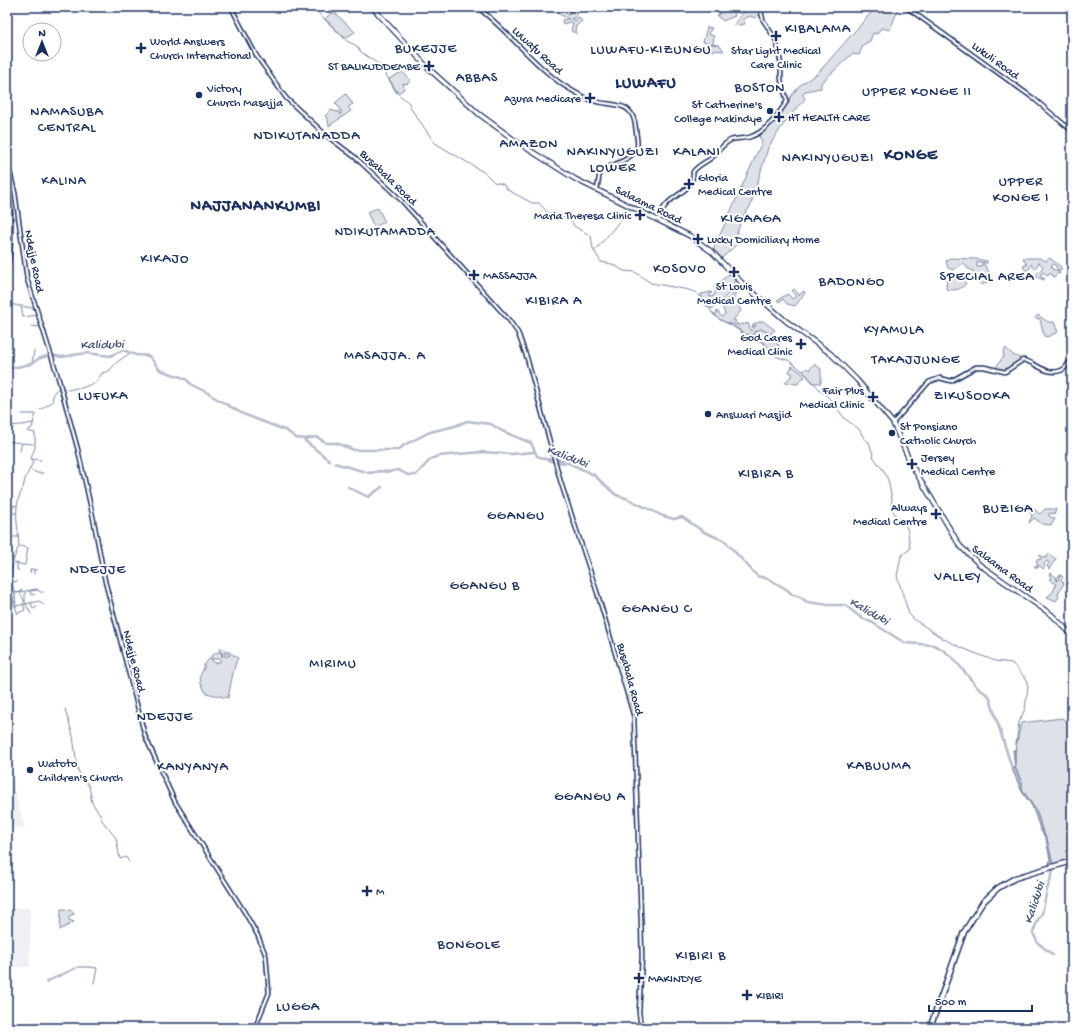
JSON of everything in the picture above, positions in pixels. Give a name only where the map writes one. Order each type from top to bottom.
[{"type":"highway","points":[[932,1028],[961,939],[971,917],[988,896],[1008,882],[1026,875],[1072,862]]},
{"type":"main road","name":"Salaama Road","points":[[372,7],[428,68],[478,114],[548,163],[597,190],[679,229],[705,246],[767,304],[834,357],[857,380],[893,423],[911,464],[935,506],[968,556],[1052,615],[1072,635]]},
{"type":"main road","points":[[7,189],[11,210],[12,230],[7,269]]},
{"type":"main road","points":[[7,203],[9,230],[7,250]]},
{"type":"street","name":"Busabala Road","points":[[231,7],[256,55],[286,98],[327,136],[356,158],[401,200],[514,326],[520,338],[554,458],[634,717],[642,956],[639,1012],[641,1028]]},
{"type":"street","name":"Luwafu Road","points":[[477,7],[517,42],[539,66],[564,85],[590,100],[625,107],[633,113],[636,124],[636,151],[630,156],[600,171],[597,190]]},
{"type":"street","points":[[659,219],[665,206],[691,184],[694,176],[693,172],[696,168],[711,158],[727,142],[735,139],[750,137],[763,130],[787,101],[781,80],[781,64],[776,40],[763,20],[760,7]]},
{"type":"street","name":"Lukuli Road","points":[[906,7],[1031,96],[1072,131]]},
{"type":"street","name":"Ndejje Road","points":[[7,160],[16,197],[27,279],[61,388],[78,450],[108,592],[145,736],[175,802],[246,913],[265,951],[269,993],[255,1028]]},
{"type":"street","points":[[893,423],[929,382],[940,378],[952,380],[976,367],[984,367],[1005,372],[1023,360],[1045,370],[1058,371],[1064,368],[1072,359]]},
{"type":"shaded area","points":[[556,7],[560,7],[562,10],[566,9],[566,13],[568,15],[570,14],[570,11],[573,10],[571,7],[580,7],[575,17],[571,19],[575,21],[578,17],[582,21],[576,26],[575,31],[578,34],[571,31],[573,23],[570,22],[563,24],[562,20],[569,19],[559,14]]},
{"type":"shaded area","points":[[736,7],[739,13],[734,11],[735,16],[723,21],[717,16],[722,11],[733,10]]},
{"type":"shaded area","points":[[749,7],[759,7],[760,14],[754,18],[751,16],[743,19],[745,24],[733,26],[740,17],[741,13],[750,11]]},
{"type":"shaded area","points":[[876,7],[899,7],[890,30],[881,28],[877,34],[873,33],[870,41],[863,45],[859,55],[852,54],[821,83],[821,88],[805,91],[803,95],[805,99],[787,119],[768,148],[750,207],[742,217],[735,240],[738,243],[722,258],[713,250],[762,142],[758,134],[766,129],[800,85],[818,73]]},
{"type":"shaded area","points":[[331,13],[335,13],[355,32],[345,38],[325,19]]},
{"type":"shaded area","points":[[707,27],[712,28],[708,34],[714,36],[713,44],[703,42]]},
{"type":"shaded area","points":[[710,44],[719,45],[724,51],[710,50]]},
{"type":"shaded area","points":[[402,72],[411,80],[407,84],[403,83],[404,89],[398,93],[389,79]]},
{"type":"shaded area","points":[[346,94],[353,104],[348,107],[351,111],[329,126],[328,119],[325,116],[331,110],[337,112],[339,111],[340,115],[342,113],[335,103]]},
{"type":"shaded area","points":[[378,208],[385,222],[374,227],[367,212]]},
{"type":"shaded area","points":[[949,258],[987,261],[987,263],[977,262],[977,267],[981,267],[982,264],[984,264],[992,277],[985,279],[987,283],[981,285],[973,271],[967,268],[964,263],[953,270],[948,268],[946,261]]},
{"type":"shaded area","points":[[1023,258],[1039,258],[1046,261],[1050,258],[1061,267],[1061,270],[1058,270],[1055,265],[1052,264],[1051,266],[1052,269],[1059,271],[1060,274],[1057,273],[1054,277],[1050,273],[1048,276],[1043,272],[1041,277],[1045,279],[1043,280],[1035,276],[1043,267],[1039,262],[1035,269],[1031,264],[1030,268],[1026,271],[1023,266],[1027,265]]},
{"type":"shaded area","points":[[731,272],[735,279],[735,283],[732,287],[734,288],[737,286],[712,309],[704,303],[705,299],[702,298],[701,294],[711,292],[712,293],[709,295],[710,297],[714,296],[716,290],[714,287]]},
{"type":"shaded area","points":[[964,273],[961,278],[966,283],[962,287],[952,290],[946,289],[947,276],[951,279],[956,274],[960,276],[960,274]]},
{"type":"shaded area","points":[[794,289],[799,295],[804,291],[805,293],[795,306],[787,304],[783,299],[779,302],[777,300],[788,294],[792,299],[796,297],[792,291]]},
{"type":"shaded area","points":[[736,293],[733,297],[735,298],[728,306],[733,302],[738,304],[741,311],[733,320],[736,321],[733,325],[720,320],[712,312],[716,315],[717,311],[722,317],[725,314],[721,304]]},
{"type":"shaded area","points":[[1038,315],[1048,322],[1054,322],[1058,332],[1047,337],[1044,336],[1040,319],[1035,318]]},
{"type":"shaded area","points":[[763,321],[775,330],[768,335],[772,336],[781,349],[776,355],[753,335],[745,334],[734,326],[737,323],[738,326],[742,323],[743,325],[748,323],[751,331],[756,326],[755,325],[752,328],[753,324]]},
{"type":"shaded area","points":[[1006,348],[1013,355],[1022,359],[1005,371],[993,371],[1004,356],[1003,352]]},
{"type":"shaded area","points":[[814,364],[821,369],[821,383],[813,383],[803,371],[807,368],[809,370]]},
{"type":"shaded area","points":[[792,366],[801,372],[805,377],[799,381],[798,384],[785,383],[793,374],[789,372]]},
{"type":"shaded area","points":[[1034,509],[1040,514],[1045,509],[1056,509],[1054,514],[1050,513],[1048,515],[1055,519],[1051,525],[1042,524],[1034,518],[1029,523],[1032,515],[1029,512]]},
{"type":"shaded area","points":[[1049,554],[1056,559],[1049,569],[1047,566],[1049,563],[1047,561],[1044,564],[1045,566],[1043,569],[1040,566],[1037,568],[1034,566],[1038,566],[1036,560],[1041,559],[1039,555],[1046,558]]},
{"type":"shaded area","points":[[1051,573],[1056,577],[1057,581],[1059,579],[1058,576],[1061,575],[1063,577],[1061,580],[1064,583],[1056,601],[1047,597],[1053,592],[1056,584],[1050,580],[1052,577],[1050,575]]},
{"type":"shaded area","points":[[221,648],[225,650],[225,657],[230,655],[226,653],[228,651],[238,658],[228,698],[206,693],[201,684],[200,676],[204,665],[210,658],[215,663],[220,662],[220,659],[212,659],[211,656],[217,652],[221,652],[219,650]]},
{"type":"shaded area","points":[[1062,718],[1072,725],[1072,860],[1053,865],[1047,839],[1042,830],[1037,812],[1022,789],[1022,783],[1015,767],[1015,752],[1021,723]]},
{"type":"shaded area","points":[[7,763],[25,828],[7,827]]},
{"type":"shaded area","points":[[7,908],[30,908],[30,967],[7,967]]},
{"type":"shaded area","points":[[61,909],[73,912],[74,914],[69,916],[69,920],[74,922],[60,930]]},
{"type":"water","points":[[1013,750],[1015,750],[1015,767],[1022,783],[1022,789],[1037,812],[1042,830],[1047,839],[1053,865],[1050,862],[1048,867],[1050,860],[1046,839],[1040,829],[1032,806],[1022,792],[1011,767],[1015,768]]},
{"type":"waterway","points":[[319,14],[347,41],[357,46],[361,52],[381,66],[396,92],[409,103],[411,109],[435,143],[485,173],[494,182],[503,184],[508,190],[532,203],[539,203],[549,214],[553,212],[571,220],[574,226],[591,236],[593,249],[601,262],[612,264],[624,271],[635,272],[651,283],[689,290],[697,293],[703,303],[719,319],[745,335],[752,336],[766,345],[777,357],[788,360],[803,371],[832,401],[844,418],[859,429],[865,440],[869,442],[874,458],[884,471],[888,480],[892,499],[891,507],[898,520],[906,526],[908,532],[910,549],[901,556],[897,576],[909,614],[915,620],[942,638],[962,648],[995,661],[1012,663],[1026,679],[1028,687],[1025,709],[1019,722],[1015,751]]},
{"type":"waterway","points":[[12,206],[13,214]]},
{"type":"waterway","points":[[594,252],[628,211]]},
{"type":"waterway","points":[[7,276],[8,270]]},
{"type":"waterway","points":[[28,277],[30,282]]},
{"type":"waterway","points":[[31,288],[33,293]]},
{"type":"waterway","points":[[36,302],[38,308]]},
{"type":"waterway","points":[[7,304],[33,308]]},
{"type":"waterway","points":[[21,306],[23,317],[38,315]]},
{"type":"waterway","points":[[38,309],[40,316]]},
{"type":"waterway","points":[[41,318],[46,330]]},
{"type":"waterway","points":[[31,326],[40,327]]},
{"type":"waterway","points":[[753,335],[754,332],[761,329],[771,334],[781,349],[777,355]]},
{"type":"waterway","points":[[46,331],[48,340]]},
{"type":"waterway","points":[[49,342],[50,347]]},
{"type":"waterway","points":[[51,348],[52,352]]},
{"type":"waterway","name":"Kalidubi","points":[[53,355],[61,357],[86,353],[110,356],[123,350],[136,355],[149,356],[160,370],[181,377],[187,380],[190,384],[210,394]]},
{"type":"waterway","points":[[32,363],[34,351]]},
{"type":"waterway","points":[[62,388],[68,390],[82,388],[96,382],[102,373],[109,371],[117,362],[130,353]]},
{"type":"waterway","points":[[7,369],[31,364],[38,359],[50,355]]},
{"type":"waterway","points":[[53,357],[54,362]]},
{"type":"waterway","points":[[40,410],[52,402],[54,392],[59,388],[60,392]]},
{"type":"waterway","points":[[60,393],[62,399]]},
{"type":"waterway","name":"Kalidubi","points":[[212,396],[243,414],[287,431],[296,438],[305,439],[317,437],[326,443],[336,443],[354,450],[399,450],[404,445],[430,432],[455,426],[467,421],[491,424],[502,431],[531,443],[537,456],[554,462],[569,463],[594,475],[616,495],[626,498],[663,516],[674,519],[682,517],[704,532],[725,541],[757,576],[769,579],[793,595],[800,597],[807,602],[829,605],[845,605],[860,617],[873,623],[905,643],[934,645],[943,650],[954,659],[977,687],[989,696],[1012,768]]},
{"type":"waterway","points":[[22,414],[35,414]]},
{"type":"waterway","points":[[34,419],[36,414]]},
{"type":"waterway","points":[[23,488],[25,479],[33,462],[31,458],[35,448],[35,433],[27,431],[32,428],[34,420]]},
{"type":"waterway","points":[[22,425],[33,423]]},
{"type":"waterway","points":[[7,426],[21,425]]},
{"type":"waterway","points":[[7,444],[9,432]]},
{"type":"waterway","name":"Kalidubi","points":[[304,440],[329,460]]},
{"type":"waterway","points":[[7,441],[21,443]]},
{"type":"waterway","points":[[20,451],[22,443],[33,444]]},
{"type":"waterway","name":"Kalidubi","points":[[334,463],[370,473],[398,470],[408,475],[416,475],[431,459],[438,456],[482,452],[512,454],[534,452]]},
{"type":"waterway","points":[[32,459],[41,460]]},
{"type":"waterway","name":"Kalidubi","points":[[549,459],[564,460]]},
{"type":"waterway","points":[[31,470],[37,473],[43,473]]},
{"type":"waterway","points":[[348,487],[368,497],[382,487]]},
{"type":"waterway","points":[[18,531],[17,510],[18,500],[22,490]]},
{"type":"waterway","points":[[12,510],[14,505],[17,506]]},
{"type":"waterway","points":[[7,513],[16,513]]},
{"type":"waterway","points":[[18,533],[19,546],[14,558],[10,578],[15,593],[10,595],[18,614]]},
{"type":"waterway","points":[[9,537],[18,537]]},
{"type":"waterway","points":[[15,563],[25,565],[28,548],[20,546]]},
{"type":"waterway","points":[[7,559],[14,558]]},
{"type":"waterway","points":[[17,564],[17,570],[19,570]]},
{"type":"waterway","points":[[7,570],[12,567]]},
{"type":"waterway","points":[[30,573],[31,569],[37,570]]},
{"type":"waterway","points":[[12,583],[17,581]]},
{"type":"waterway","points":[[15,593],[37,589],[40,592],[43,592]]},
{"type":"waterway","points":[[7,597],[10,595],[10,590]]},
{"type":"waterway","points":[[18,593],[22,590]]},
{"type":"waterway","points":[[28,591],[38,590]]},
{"type":"waterway","points":[[30,591],[31,595],[35,594]]},
{"type":"waterway","points":[[16,593],[21,592]]},
{"type":"waterway","points":[[25,592],[25,602]]},
{"type":"waterway","points":[[20,593],[31,614]]},
{"type":"waterway","points":[[15,594],[16,607]]},
{"type":"waterway","points":[[15,596],[13,599],[15,603]]},
{"type":"waterway","points":[[16,606],[40,601],[43,605]]},
{"type":"waterway","points":[[18,613],[25,610],[23,603]]},
{"type":"waterway","points":[[31,603],[33,609],[37,607]]},
{"type":"waterway","points":[[65,709],[73,736],[76,759]]},
{"type":"waterway","points":[[77,761],[78,771],[89,786],[92,803],[101,816],[101,819],[116,838],[120,859],[126,857],[129,862]]},
{"type":"waterway","name":"Kalidubi","points":[[1053,871],[1042,914],[1037,921],[1033,933],[1038,943],[1053,955]]},
{"type":"waterway","points":[[78,967],[89,967]]},
{"type":"waterway","points":[[89,967],[97,968],[94,983]]},
{"type":"waterway","points":[[46,982],[76,968]]},
{"type":"place","name":"Star Light Medical Care Clinic","points":[[776,36]]},
{"type":"place","name":"World Answers Church International","points":[[141,48]]},
{"type":"place","name":"ST BALIKUDDEMBE","points":[[429,66]]},
{"type":"place","name":"Victory Church Masajja","points":[[199,95]]},
{"type":"place","name":"Azura Medicare","points":[[590,98]]},
{"type":"place","name":"St Catherine's College Makindye","points":[[770,111]]},
{"type":"place","name":"HT HEALTH CARE","points":[[779,117]]},
{"type":"place","name":"Gloria Medical Centre","points":[[689,184]]},
{"type":"place","name":"Maria Theresa Clinic","points":[[640,215]]},
{"type":"place","name":"Lucky Domiciliary Home","points":[[698,239]]},
{"type":"place","name":"St Louis Medical Centre","points":[[734,272]]},
{"type":"place","name":"MASSAJJA","points":[[474,275]]},
{"type":"place","name":"God Cares Medical Clinic","points":[[801,344]]},
{"type":"place","name":"Fair Plus Medical Clinic","points":[[873,397]]},
{"type":"place","name":"Answari Masjid","points":[[708,414]]},
{"type":"place","name":"St Ponsiano Catholic Church","points":[[892,433]]},
{"type":"place","name":"Jersey Medical Centre","points":[[912,464]]},
{"type":"place","name":"Always Medical Centre","points":[[936,514]]},
{"type":"place","name":"Watoto Children's Church","points":[[30,770]]},
{"type":"place","name":"M","points":[[367,891]]},
{"type":"place","name":"MAKINDYE","points":[[639,978]]},
{"type":"place","name":"KIBIRI","points":[[747,995]]},
{"type":"district","name":"KIBALAMA","points":[[818,27]]},
{"type":"district","name":"BUKEJJE","points":[[426,47]]},
{"type":"district","name":"LUWAFU-KIZUNGU","points":[[651,48]]},
{"type":"district","name":"ABBAS","points":[[477,76]]},
{"type":"district","name":"LUWAFU","points":[[646,81]]},
{"type":"district","name":"BOSTON","points":[[760,86]]},
{"type":"district","name":"UPPER KONGE II","points":[[917,90]]},
{"type":"district","name":"NAMASUBA CENTRAL","points":[[67,118]]},
{"type":"district","name":"NDIKUTANADDA","points":[[307,134]]},
{"type":"district","name":"AMAZON","points":[[529,142]]},
{"type":"district","name":"KALANI","points":[[697,150]]},
{"type":"district","name":"KONGE","points":[[911,153]]},
{"type":"district","name":"NAKINYUGUZI","points":[[828,156]]},
{"type":"district","name":"NAKINYUGUZI LOWER","points":[[613,158]]},
{"type":"district","name":"KALINA","points":[[64,179]]},
{"type":"district","name":"UPPER KONGE I","points":[[1021,188]]},
{"type":"district","name":"NAJJANANKUMBI","points":[[256,204]]},
{"type":"district","name":"KIGAAGA","points":[[751,217]]},
{"type":"district","name":"NDIKUTAMADDA","points":[[385,230]]},
{"type":"district","name":"KIKAJO","points":[[165,257]]},
{"type":"district","name":"KOSOVO","points":[[680,267]]},
{"type":"district","name":"SPECIAL AREA","points":[[987,275]]},
{"type":"district","name":"BADONGO","points":[[852,280]]},
{"type":"district","name":"KIBIRA A","points":[[554,299]]},
{"type":"district","name":"KYAMULA","points":[[894,328]]},
{"type":"district","name":"MASAJJA. A","points":[[385,354]]},
{"type":"district","name":"TAKAJJUNGE","points":[[916,358]]},
{"type":"district","name":"LUFUKA","points":[[103,394]]},
{"type":"district","name":"ZIKUSOOKA","points":[[972,394]]},
{"type":"district","name":"KIBIRA B","points":[[766,472]]},
{"type":"district","name":"BUZIGA","points":[[1008,507]]},
{"type":"district","name":"GGANGU","points":[[516,514]]},
{"type":"district","name":"NDEJJE","points":[[98,568]]},
{"type":"district","name":"VALLEY","points":[[958,575]]},
{"type":"district","name":"GGANGU B","points":[[485,584]]},
{"type":"district","name":"GGANGU C","points":[[657,607]]},
{"type":"district","name":"MIRIMU","points":[[333,662]]},
{"type":"district","name":"NDEJJE","points":[[165,715]]},
{"type":"district","name":"KABUUMA","points":[[879,764]]},
{"type":"district","name":"KANYANYA","points":[[193,765]]},
{"type":"district","name":"GGANGU A","points":[[590,795]]},
{"type":"district","name":"BONGOLE","points":[[469,943]]},
{"type":"district","name":"KIBIRI B","points":[[701,954]]},
{"type":"district","name":"LUGGA","points":[[298,1005]]}]
